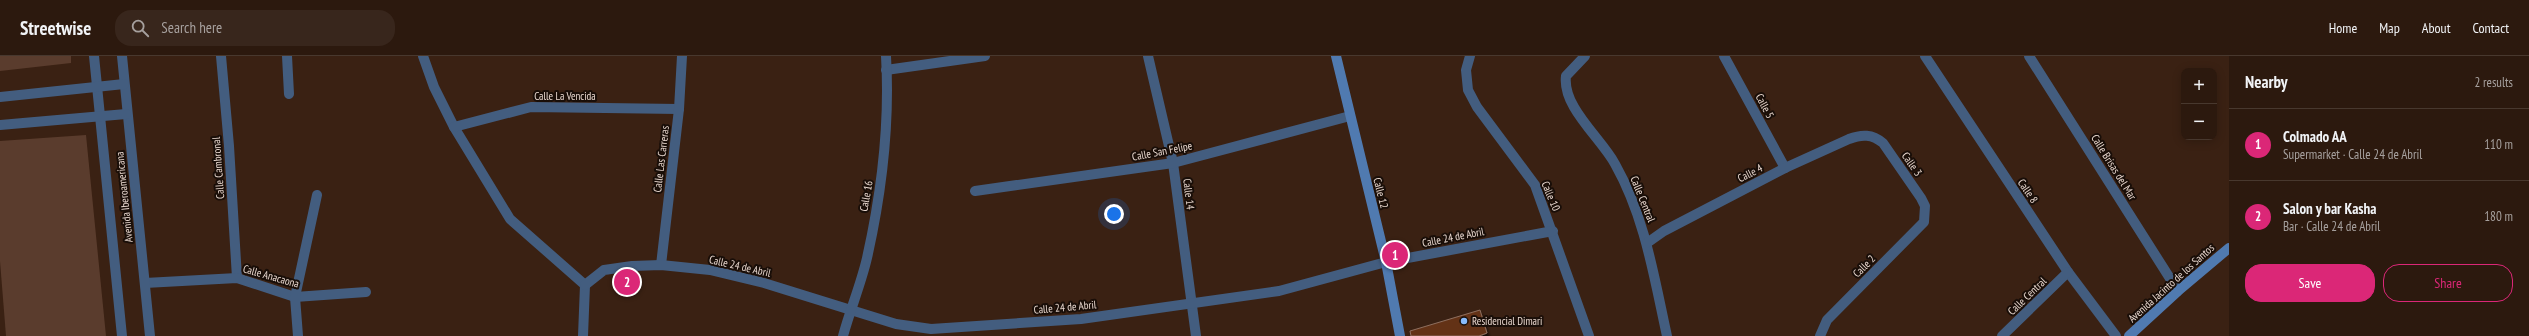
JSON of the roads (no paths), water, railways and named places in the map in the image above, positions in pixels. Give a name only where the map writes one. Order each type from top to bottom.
[{"type":"main road","name":"Calle 12","points":[[1336,56],[1386,262],[1400,336]]},
{"type":"main road","name":"Avenida Jacinto de los Santos","points":[[2135,335],[2178,291],[2229,248]]},
{"type":"street","name":"Avenida Iberoamericana","points":[[94,56],[122,336]]},
{"type":"street","name":"Avenida Iberoamericana","points":[[122,56],[126,114],[150,336]]},
{"type":"street","name":"Calle Cambronal","points":[[221,56],[229,146],[237,278]]},
{"type":"street","points":[[287,56],[289,94]]},
{"type":"street","points":[[423,56],[434,87],[454,127],[510,219],[585,285],[583,336]]},
{"type":"street","name":"Calle Las Carreras","points":[[661,265],[679,109],[682,56]]},
{"type":"street","name":"Calle 16","points":[[843,336],[867,259],[880,189],[886,147],[886,56]]},
{"type":"street","points":[[886,70],[985,56]]},
{"type":"street","name":"Calle 14","points":[[1148,56],[1173,163],[1196,336]]},
{"type":"street","name":"Calle 10","points":[[1470,56],[1466,70],[1468,90],[1477,107],[1534,185],[1553,231],[1589,336]]},
{"type":"street","name":"Calle Central","points":[[1585,56],[1571,68],[1566,76],[1565,85],[1571,102],[1615,163],[1634,203],[1647,243],[1667,336]]},
{"type":"street","name":"Calle 8","points":[[1925,56],[2068,272],[2116,336]]},
{"type":"street","name":"Calle Brisas del Mar","points":[[2029,56],[2178,291]]},
{"type":"street","name":"Calle 5","points":[[1728,57],[1785,168]]},
{"type":"street","points":[[0,97],[124,84]]},
{"type":"street","name":"Calle La Vencida","points":[[454,127],[531,107],[679,109]]},
{"type":"street","points":[[0,125],[126,114]]},
{"type":"street","name":"Calle San Felipe","points":[[975,191],[1173,163],[1350,116]]},
{"type":"street","name":"Calle 4","points":[[1647,243],[1664,231],[1785,168],[1849,139],[1868,135]]},
{"type":"street","name":"Calle 3","points":[[1868,135],[1883,144],[1921,198],[1926,214]]},
{"type":"street","points":[[298,336],[295,297],[317,195]]},
{"type":"street","name":"Calle 2","points":[[1820,336],[1827,320],[1920,228],[1926,214]]},
{"type":"street","name":"Calle 24 de Abril","points":[[585,285],[604,270],[661,265],[710,270],[764,283],[896,324],[931,329],[1081,319],[1279,291],[1386,262],[1553,231]]},
{"type":"street","name":"Calle Central","points":[[2002,336],[2068,272]]},
{"type":"street","name":"Calle Anacaona","points":[[145,283],[237,278],[295,297],[366,292]]},
{"type":"place","name":"Colmado AA","points":[[1395,255]]},
{"type":"place","name":"Salon y bar Kasha","points":[[627,282]]},
{"type":"place","name":"Residencial Dimari","points":[[1464,321]]}]
